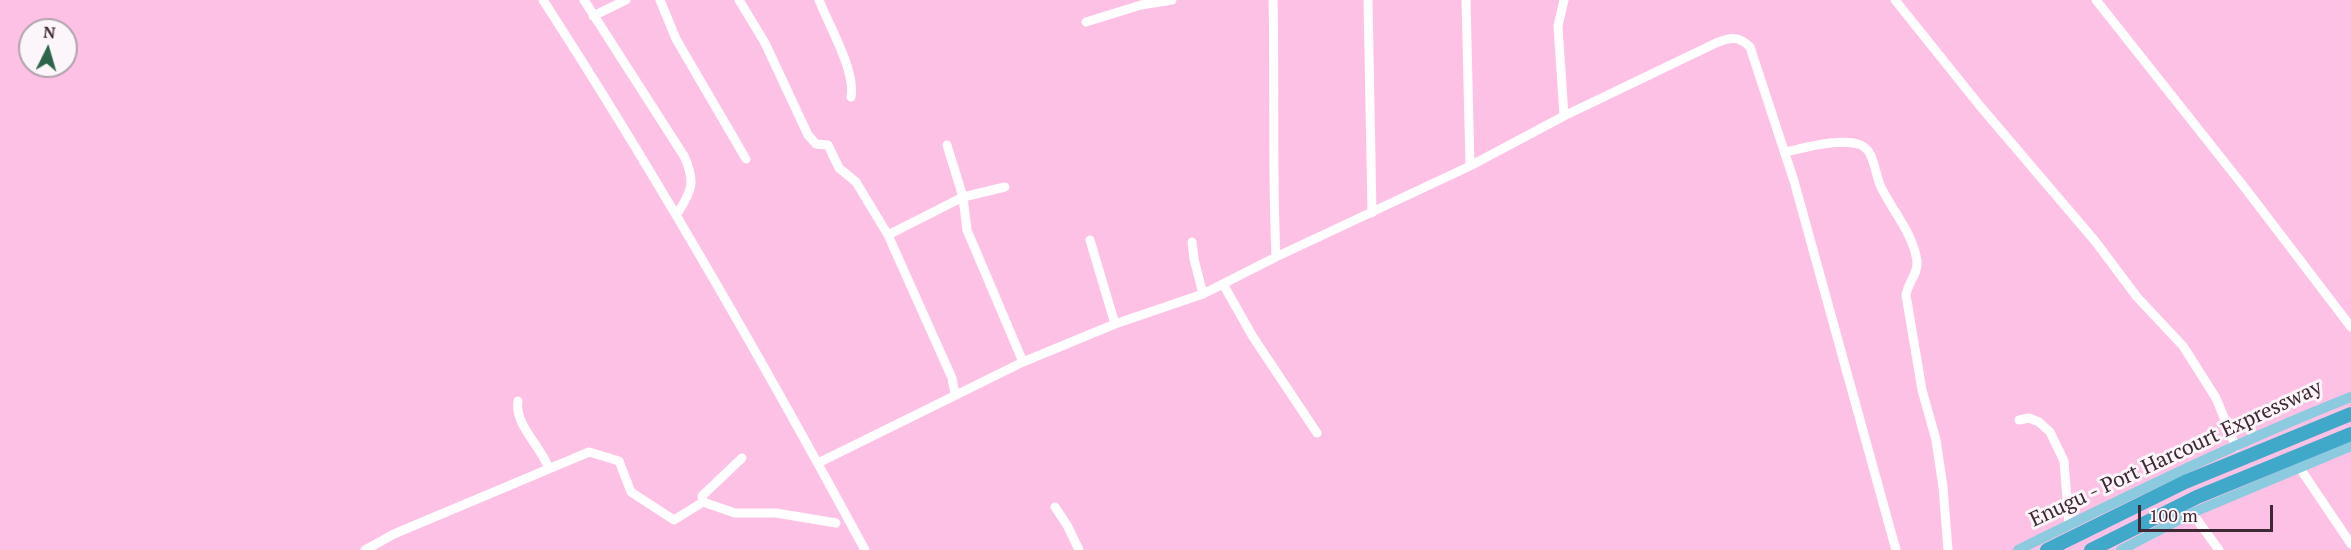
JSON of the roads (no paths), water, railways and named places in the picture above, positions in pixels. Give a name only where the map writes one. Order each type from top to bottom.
[{"type":"highway","name":"Enugu - Port Harcourt Expressway","points":[[2047,550],[2184,482],[2351,414]]},
{"type":"highway","points":[[2091,550],[2197,497],[2351,434]]},
{"type":"main road","name":"Enugu - Port Harcourt Expressway","points":[[2018,550],[2137,491],[2351,397]]},
{"type":"main road","points":[[2124,549],[2192,513],[2351,446]]},
{"type":"street","points":[[543,0],[612,106],[677,214],[865,550]]},
{"type":"street","points":[[584,0],[672,134],[690,169],[692,181],[690,194],[677,214]]},
{"type":"street","points":[[593,16],[626,0]]},
{"type":"street","points":[[660,0],[676,39],[746,159]]},
{"type":"street","points":[[739,0],[765,43],[808,135],[816,144],[828,145],[838,168],[856,182],[888,235],[952,378],[955,394]]},
{"type":"street","points":[[819,0],[849,70],[853,89],[851,98]]},
{"type":"street","points":[[1086,22],[1141,5],[1172,0]]},
{"type":"street","points":[[1273,0],[1276,257]]},
{"type":"street","points":[[1368,0],[1372,213]]},
{"type":"street","points":[[1466,0],[1470,166]]},
{"type":"street","points":[[1564,0],[1558,26],[1564,116]]},
{"type":"street","points":[[1895,0],[1980,106],[2095,241],[2137,297],[2183,346],[2216,398],[2236,447]]},
{"type":"street","points":[[2097,0],[2351,327]]},
{"type":"street","points":[[818,463],[1023,362],[1115,324],[1203,294],[1276,257],[1470,166],[1564,116],[1716,43],[1734,38],[1742,39],[1750,47],[1785,152],[1896,550]]},
{"type":"street","points":[[1785,152],[1838,144],[1857,143],[1864,146],[1871,156],[1882,189],[1912,241],[1917,261],[1916,273],[1906,296],[1922,390],[1936,440],[1943,487],[1948,550]]},
{"type":"street","points":[[947,145],[963,197],[967,230],[1023,362]]},
{"type":"street","points":[[888,235],[963,197],[1005,187]]},
{"type":"street","points":[[1090,240],[1115,324]]},
{"type":"street","points":[[1192,242],[1203,294]]},
{"type":"street","points":[[1224,284],[1253,337],[1317,433]]},
{"type":"street","points":[[518,401],[520,420],[545,457],[549,469]]},
{"type":"street","points":[[2019,420],[2029,418],[2039,422],[2050,432],[2064,461],[2066,510],[2069,525]]},
{"type":"street","points":[[365,550],[394,534],[589,452],[619,461],[631,492],[674,520],[704,502]]},
{"type":"street","points":[[704,502],[702,496],[742,458]]},
{"type":"street","points":[[2299,467],[2351,544]]},
{"type":"street","points":[[704,502],[735,513],[776,513],[836,523]]},
{"type":"street","points":[[1055,507],[1079,550]]},
{"type":"street","points":[[2192,513],[2219,550]]}]
